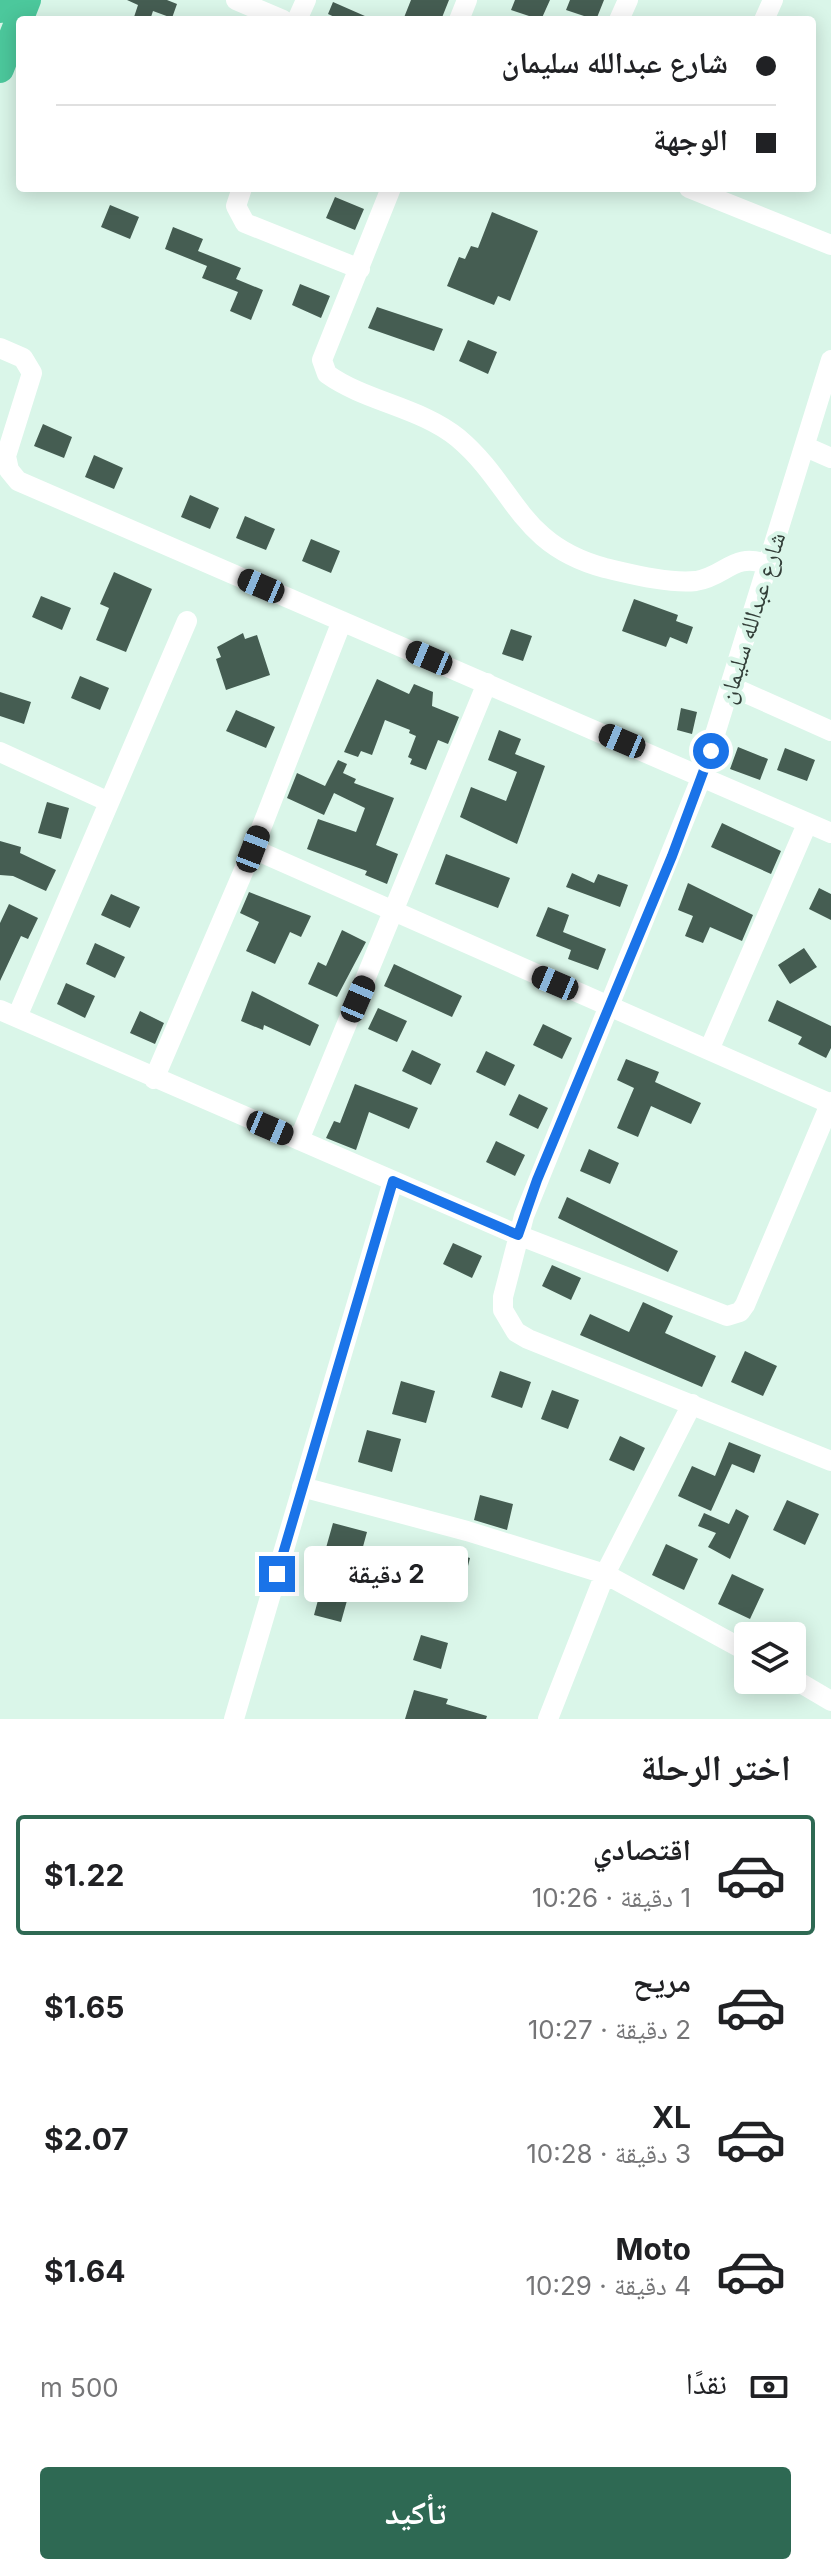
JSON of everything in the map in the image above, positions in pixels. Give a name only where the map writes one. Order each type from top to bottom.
[{"type":"highway","points":[[0,9],[4,0]]},
{"type":"highway","points":[[0,69],[16,28]]},
{"type":"street","points":[[236,0],[274,16]]},
{"type":"street","points":[[241,192],[236,206],[245,223],[360,269]]},
{"type":"street","points":[[389,192],[322,360],[323,370],[331,378],[422,417],[454,435],[479,460],[516,511],[541,536],[572,555],[602,567],[686,581],[707,578],[741,560],[769,565]]},
{"type":"street","points":[[700,192],[831,245]]},
{"type":"street","points":[[0,348],[23,358],[32,373],[6,456],[9,470],[18,481],[831,833]]},
{"type":"street","name":"شارع عبدالله سليمان","points":[[692,1404],[528,1339],[507,1321],[503,1297],[518,1235],[537,1180],[702,776],[831,360]]},
{"type":"street","points":[[806,447],[831,458]]},
{"type":"street","points":[[187,621],[109,802],[9,1014],[518,1235],[723,1314],[736,1314],[745,1305],[831,1103],[393,914],[253,849]]},
{"type":"street","points":[[154,1079],[253,849],[342,621]]},
{"type":"street","points":[[299,1140],[487,683]]},
{"type":"street","points":[[730,686],[831,731]]},
{"type":"street","points":[[0,752],[109,802]]},
{"type":"street","points":[[709,1050],[807,824]]},
{"type":"street","points":[[234,1719],[393,1181]]},
{"type":"street","points":[[548,1719],[605,1574],[692,1404],[831,1461]]},
{"type":"street","points":[[302,1487],[467,1531],[605,1574],[734,1644]]},
{"type":"street","points":[[806,1686],[831,1701]]},
{"type":"building","points":[[127,0],[167,0],[177,4],[173,16],[153,11],[151,16],[134,16],[138,5]]},
{"type":"building","points":[[411,0],[449,0],[443,16],[405,16]]},
{"type":"building","points":[[515,0],[550,0],[543,16],[529,16],[511,10]]},
{"type":"building","points":[[570,0],[604,0],[598,16],[584,16],[566,10]]},
{"type":"building","points":[[333,2],[365,16],[332,16],[328,14]]},
{"type":"building","points":[[335,197],[364,209],[355,230],[326,218]]},
{"type":"building","points":[[110,205],[139,217],[130,239],[101,227]]},
{"type":"building","points":[[492,212],[538,231],[510,301],[498,296],[494,305],[447,286],[459,257],[465,259],[471,246],[478,248]]},
{"type":"building","points":[[173,227],[203,239],[198,251],[241,268],[236,279],[263,290],[251,320],[230,311],[238,292],[202,278],[207,266],[165,249]]},
{"type":"building","points":[[300,284],[330,296],[321,318],[292,305]]},
{"type":"building","points":[[377,307],[443,329],[434,351],[368,328]]},
{"type":"building","points":[[468,340],[497,352],[488,374],[459,361]]},
{"type":"building","points":[[43,424],[72,437],[64,458],[34,446]]},
{"type":"building","points":[[94,455],[123,468],[114,489],[85,477]]},
{"type":"building","points":[[190,495],[219,508],[210,529],[181,517]]},
{"type":"building","points":[[245,516],[275,529],[266,550],[236,538]]},
{"type":"building","points":[[311,539],[340,551],[331,573],[302,561]]},
{"type":"building","points":[[114,572],[152,589],[126,652],[96,640],[109,608],[100,604]]},
{"type":"building","points":[[41,596],[71,608],[62,630],[32,617]]},
{"type":"building","points":[[634,599],[678,615],[676,621],[693,627],[687,644],[670,637],[666,647],[622,631]]},
{"type":"building","points":[[511,629],[532,636],[523,661],[502,654]]},
{"type":"building","points":[[243,633],[245,639],[257,635],[270,675],[226,690],[216,659],[221,657],[217,647]]},
{"type":"building","points":[[80,676],[109,688],[100,710],[71,698]]},
{"type":"building","points":[[377,679],[409,694],[414,684],[433,692],[432,706],[459,717],[448,744],[438,740],[426,770],[410,764],[412,759],[408,757],[416,736],[409,733],[410,730],[385,720],[372,755],[361,751],[358,757],[344,752]]},
{"type":"building","points":[[0,692],[31,702],[24,724],[0,716]]},
{"type":"building","points":[[681,708],[697,712],[692,734],[677,730]]},
{"type":"building","points":[[236,710],[275,727],[266,748],[226,731]]},
{"type":"building","points":[[499,730],[521,739],[515,754],[545,766],[517,844],[460,817],[471,787],[506,801],[517,772],[488,760]]},
{"type":"building","points":[[738,747],[768,759],[760,780],[730,769]]},
{"type":"building","points":[[785,748],[815,760],[807,781],[777,770]]},
{"type":"building","points":[[338,760],[347,764],[343,773],[356,779],[354,783],[394,798],[376,845],[398,854],[387,884],[365,875],[367,871],[307,849],[318,819],[356,832],[365,808],[334,793],[324,815],[287,798],[297,773],[325,786]]},
{"type":"building","points":[[47,802],[69,808],[61,839],[38,833]]},
{"type":"building","points":[[722,823],[781,851],[771,874],[711,847]]},
{"type":"building","points":[[0,841],[21,847],[20,853],[56,870],[46,891],[13,876],[0,875]]},
{"type":"building","points":[[446,854],[510,878],[498,908],[435,884]]},
{"type":"building","points":[[572,873],[594,883],[598,874],[628,885],[620,907],[566,887]]},
{"type":"building","points":[[688,883],[753,915],[742,941],[710,927],[703,943],[685,936],[693,916],[678,910]]},
{"type":"building","points":[[819,888],[831,894],[831,920],[809,909]]},
{"type":"building","points":[[249,892],[311,916],[301,937],[290,932],[275,964],[246,951],[259,922],[240,913]]},
{"type":"building","points":[[111,894],[140,907],[130,928],[101,915]]},
{"type":"building","points":[[9,904],[38,918],[28,939],[21,936],[0,981],[0,923]]},
{"type":"building","points":[[548,907],[569,915],[563,932],[606,949],[598,970],[568,959],[571,950],[536,936]]},
{"type":"building","points":[[342,930],[366,942],[337,997],[308,984],[318,962],[326,966]]},
{"type":"building","points":[[95,943],[125,957],[115,978],[86,964]]},
{"type":"building","points":[[804,948],[817,967],[790,984],[778,965]]},
{"type":"building","points":[[394,964],[462,996],[452,1017],[384,986]]},
{"type":"building","points":[[66,983],[95,996],[85,1018],[57,1004]]},
{"type":"building","points":[[252,991],[319,1025],[310,1046],[264,1025],[263,1030],[241,1021]]},
{"type":"building","points":[[777,1000],[831,1026],[831,1048],[826,1058],[798,1044],[802,1037],[768,1021]]},
{"type":"building","points":[[378,1008],[407,1021],[397,1042],[368,1029]]},
{"type":"building","points":[[140,1011],[164,1023],[155,1044],[130,1033]]},
{"type":"building","points":[[543,1024],[572,1038],[562,1059],[533,1045]]},
{"type":"building","points":[[412,1050],[441,1064],[431,1085],[402,1071]]},
{"type":"building","points":[[486,1051],[515,1065],[505,1086],[476,1072]]},
{"type":"building","points":[[626,1059],[659,1072],[655,1082],[701,1103],[691,1124],[651,1106],[638,1137],[617,1128],[634,1088],[617,1080]]},
{"type":"building","points":[[355,1084],[418,1108],[409,1129],[369,1112],[356,1150],[326,1138],[334,1121],[340,1123]]},
{"type":"building","points":[[519,1094],[548,1108],[538,1129],[509,1115]]},
{"type":"building","points":[[496,1141],[525,1155],[515,1176],[486,1162]]},
{"type":"building","points":[[589,1149],[619,1163],[610,1184],[580,1171]]},
{"type":"building","points":[[567,1197],[678,1251],[668,1272],[558,1218]]},
{"type":"building","points":[[453,1243],[482,1256],[472,1278],[443,1264]]},
{"type":"building","points":[[552,1265],[581,1278],[571,1300],[542,1286]]},
{"type":"building","points":[[643,1302],[673,1316],[665,1333],[716,1356],[702,1387],[580,1335],[590,1314],[629,1332]]},
{"type":"building","points":[[745,1351],[777,1366],[763,1396],[731,1382]]},
{"type":"building","points":[[500,1371],[531,1382],[522,1408],[491,1397]]},
{"type":"building","points":[[401,1381],[435,1391],[426,1423],[392,1414]]},
{"type":"building","points":[[552,1390],[579,1400],[568,1429],[541,1419]]},
{"type":"building","points":[[367,1430],[401,1439],[392,1472],[358,1462]]},
{"type":"building","points":[[620,1436],[645,1448],[634,1471],[609,1460]]},
{"type":"building","points":[[729,1442],[761,1455],[754,1473],[732,1464],[711,1511],[678,1496],[692,1466],[715,1476]]},
{"type":"building","points":[[480,1495],[513,1504],[507,1530],[474,1520]]},
{"type":"building","points":[[787,1500],[819,1514],[805,1545],[773,1530]]},
{"type":"building","points":[[736,1509],[749,1516],[730,1559],[708,1547],[716,1533],[698,1526],[704,1513],[729,1524]]},
{"type":"building","points":[[333,1523],[367,1532],[358,1565],[324,1555]]},
{"type":"building","points":[[666,1544],[698,1559],[684,1590],[652,1575]]},
{"type":"building","points":[[435,1548],[470,1558],[460,1598],[425,1588]]},
{"type":"building","points":[[732,1574],[764,1589],[750,1619],[718,1604]]},
{"type":"building","points":[[321,1589],[348,1597],[341,1622],[314,1615]]},
{"type":"building","points":[[421,1635],[448,1643],[441,1669],[413,1660]]},
{"type":"building","points":[[414,1690],[448,1699],[446,1704],[487,1716],[486,1719],[405,1719]]},
{"type":"route","points":[[277,1574],[393,1181],[518,1235],[537,1180],[649,913],[711,751]]}]
